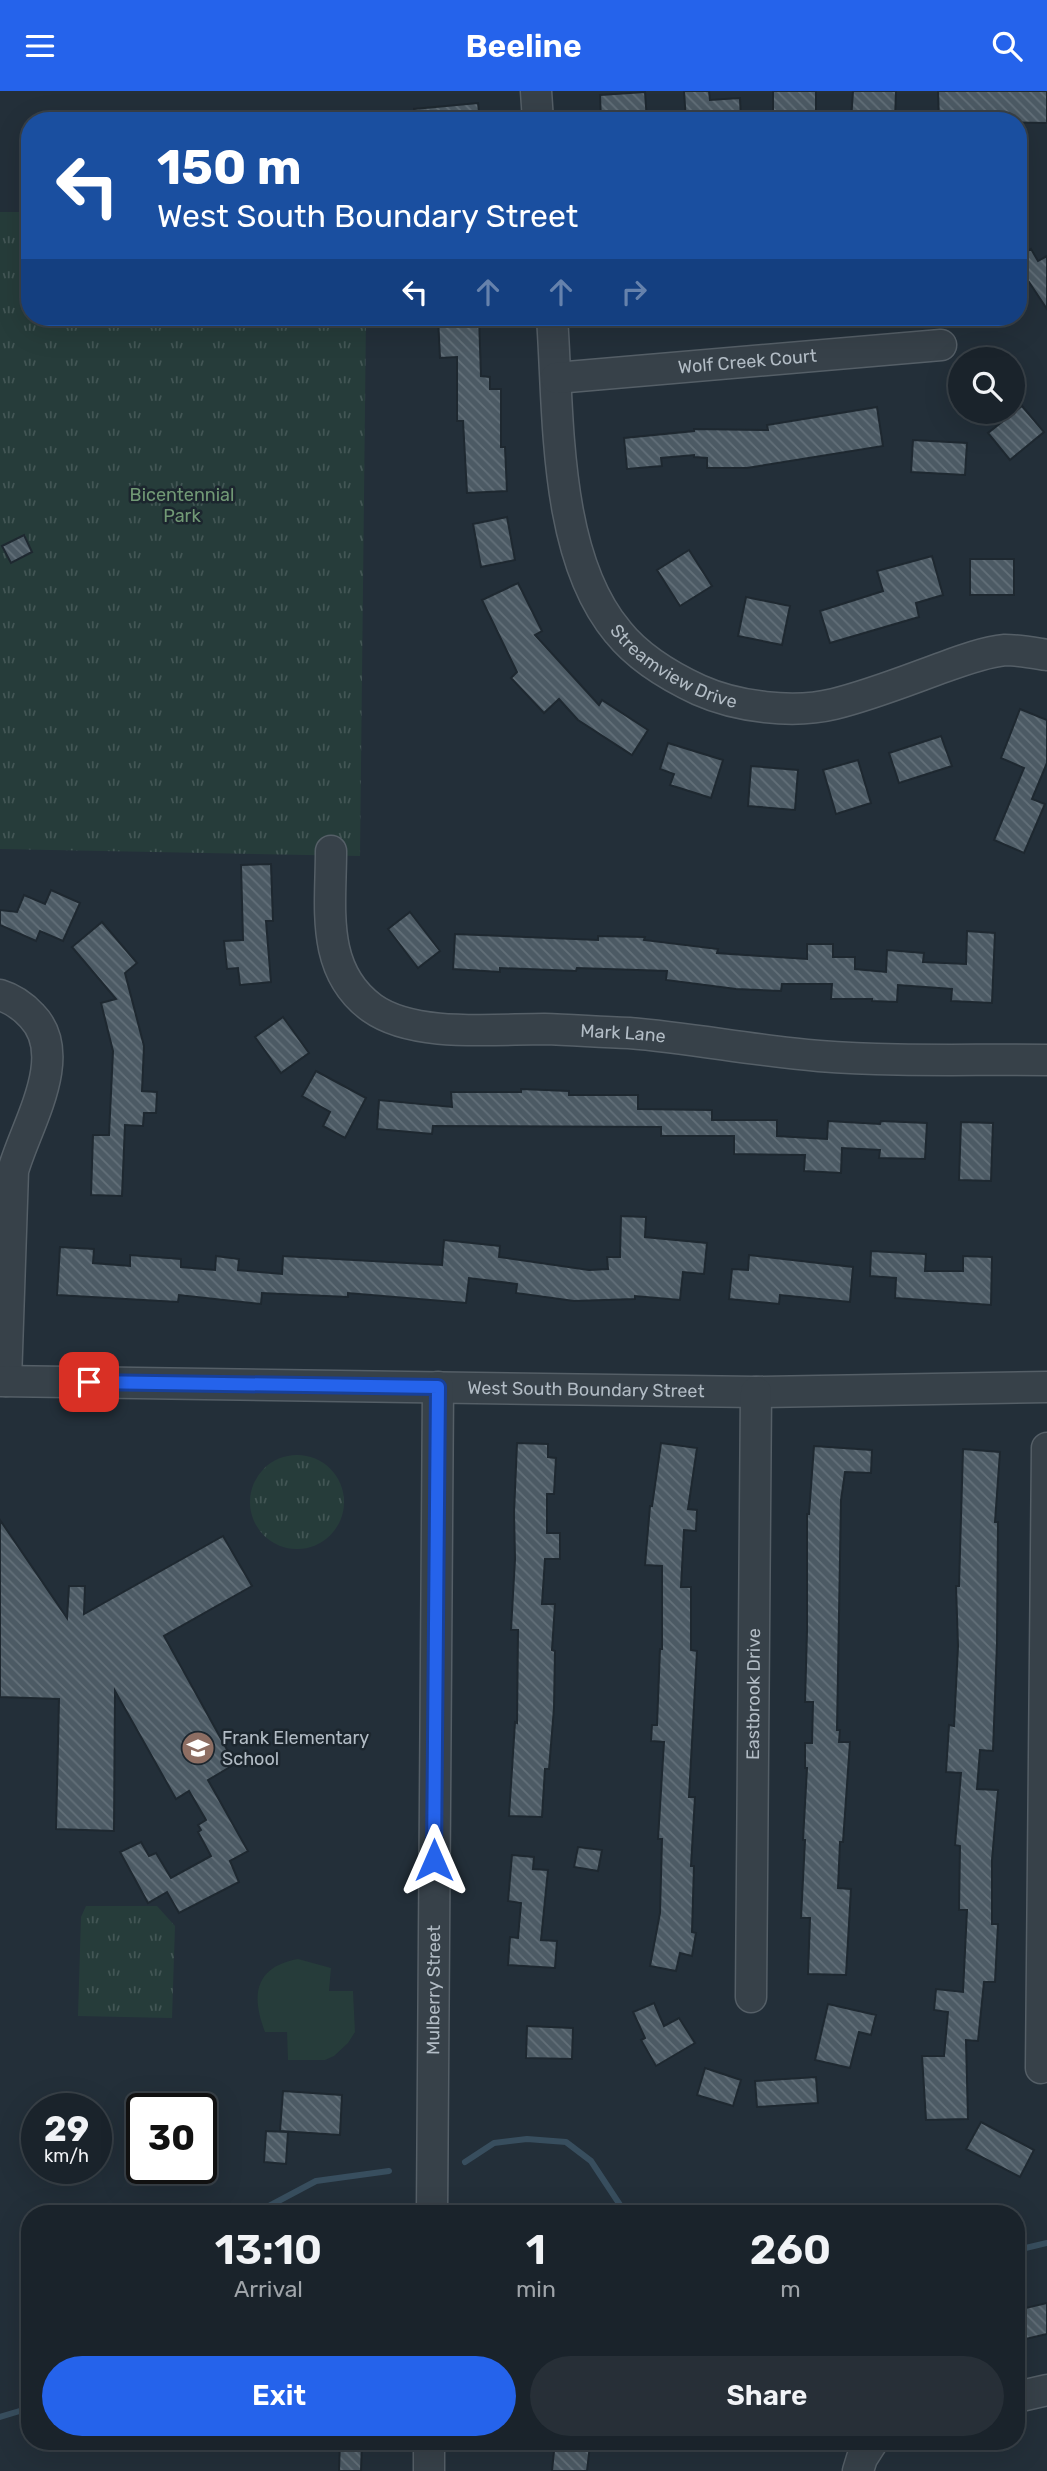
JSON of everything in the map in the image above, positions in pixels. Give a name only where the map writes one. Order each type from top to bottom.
[{"type":"street","points":[[536,91],[537,112]]},
{"type":"street","name":"Streamview Drive","points":[[553,326],[569,521],[586,580],[618,633],[640,654],[688,685],[715,697],[744,705],[804,708],[832,705],[964,660],[1005,650],[1047,655]]},
{"type":"street","name":"Wolf Creek Court","points":[[556,378],[941,345]]},
{"type":"street","name":"Mark Lane","points":[[331,851],[332,946],[336,962],[343,977],[363,999],[385,1015],[399,1021],[445,1028],[555,1029],[633,1034],[819,1056],[1047,1060]]},
{"type":"street","points":[[0,995],[24,1008],[37,1021],[48,1051],[48,1070],[44,1086],[13,1171],[3,1381]]},
{"type":"street","name":"West South Boundary Street","points":[[3,1381],[755,1392],[1047,1387]]},
{"type":"street","name":"Mulberry Street","points":[[432,2205],[438,1387]]},
{"type":"street","name":"Eastbrook Drive","points":[[751,1997],[755,1392]]},
{"type":"street","points":[[1041,2068],[1047,1448]]},
{"type":"street","points":[[1025,2395],[1047,2390]]},
{"type":"street","points":[[429,2450],[429,2471]]},
{"type":"street","points":[[858,2471],[867,2450]]},
{"type":"green space","name":"Bicentennial Park","points":[[0,212],[21,212],[21,326],[366,326],[360,856],[0,849]]},
{"type":"green space","points":[[297,1455],[315,1458],[330,1469],[341,1484],[344,1502],[341,1520],[330,1535],[315,1546],[297,1549],[279,1546],[264,1535],[253,1520],[250,1502],[253,1484],[264,1469],[279,1458]]},
{"type":"green space","points":[[86,1906],[157,1906],[175,1926],[172,2018],[78,2016],[81,1917]]},
{"type":"green space","points":[[298,1959],[331,1968],[329,1991],[353,1991],[355,2032],[348,2043],[334,2056],[325,2060],[288,2060],[287,2032],[265,2032],[261,2019],[258,1995],[265,1976],[283,1963]]},
{"type":"building","points":[[684,91],[709,91],[710,100],[740,98],[741,112],[685,112]]},
{"type":"building","points":[[773,91],[816,91],[816,112],[773,112]]},
{"type":"building","points":[[853,91],[896,91],[895,112],[852,112]]},
{"type":"building","points":[[938,91],[1047,91],[1047,123],[1027,123],[1027,112],[939,112]]},
{"type":"building","points":[[645,92],[646,112],[601,112],[600,95]]},
{"type":"building","points":[[478,103],[479,112],[414,112],[414,109]]},
{"type":"building","points":[[1031,249],[1038,261],[1047,256],[1047,309],[1029,282],[1027,283],[1027,251]]},
{"type":"building","points":[[438,326],[479,326],[481,376],[490,377],[490,389],[501,389],[501,447],[505,447],[507,491],[467,493],[463,421],[457,421],[457,357],[440,358]]},
{"type":"building","points":[[877,407],[883,446],[747,468],[707,468],[707,458],[694,455],[661,458],[662,466],[627,469],[624,438],[694,429],[768,430],[767,425]]},
{"type":"building","points":[[1025,410],[1044,432],[1010,460],[988,433],[999,424],[1025,424]]},
{"type":"building","points":[[913,440],[967,443],[965,475],[911,472]]},
{"type":"building","points":[[507,517],[515,560],[481,567],[473,524]]},
{"type":"building","points":[[24,535],[32,552],[11,563],[2,546]]},
{"type":"building","points":[[689,550],[712,586],[680,606],[657,570]]},
{"type":"building","points":[[932,556],[943,595],[916,603],[919,617],[830,643],[820,611],[883,591],[877,571]]},
{"type":"building","points":[[970,559],[1014,559],[1014,595],[970,595]]},
{"type":"building","points":[[518,583],[542,631],[535,635],[599,705],[602,700],[648,730],[632,755],[578,720],[559,699],[544,713],[511,678],[517,672],[482,600]]},
{"type":"building","points":[[746,597],[790,606],[782,645],[738,636]]},
{"type":"building","points":[[1020,709],[1047,720],[1047,763],[1032,799],[1045,804],[1024,853],[994,840],[1024,768],[1001,758]]},
{"type":"building","points":[[941,736],[952,766],[899,783],[889,753]]},
{"type":"building","points":[[668,743],[723,760],[711,798],[670,785],[674,774],[660,769]]},
{"type":"building","points":[[858,760],[871,803],[836,814],[823,770]]},
{"type":"building","points":[[751,766],[798,770],[795,810],[748,806]]},
{"type":"building","points":[[271,864],[273,921],[266,921],[271,982],[240,985],[238,968],[227,969],[224,941],[243,940],[241,865]]},
{"type":"building","points":[[51,890],[80,903],[63,941],[40,931],[36,941],[0,925],[0,910],[17,912],[24,895],[45,904]]},
{"type":"building","points":[[410,912],[440,951],[418,968],[388,929]]},
{"type":"building","points":[[102,922],[137,963],[125,973],[144,1046],[142,1091],[157,1092],[156,1113],[144,1113],[143,1126],[125,1125],[122,1196],[91,1195],[93,1135],[109,1135],[113,1051],[101,1003],[116,999],[72,947]]},
{"type":"building","points":[[967,931],[995,933],[992,1003],[951,1001],[952,989],[898,985],[897,1002],[831,999],[832,984],[782,984],[781,991],[736,989],[666,980],[667,971],[500,968],[500,972],[453,969],[455,934],[598,940],[598,936],[645,937],[644,940],[718,949],[717,953],[807,959],[807,944],[833,944],[833,957],[855,957],[855,969],[886,972],[887,950],[924,953],[923,962],[966,964]]},
{"type":"building","points":[[283,1017],[309,1053],[281,1073],[255,1037]]},
{"type":"building","points":[[316,1071],[366,1098],[345,1138],[323,1126],[330,1112],[302,1096]]},
{"type":"building","points":[[521,1089],[569,1091],[569,1095],[638,1095],[638,1109],[712,1110],[712,1120],[777,1120],[777,1136],[827,1139],[828,1121],[927,1123],[925,1159],[879,1158],[880,1150],[842,1148],[841,1173],[804,1171],[805,1155],[734,1154],[734,1136],[661,1136],[661,1127],[433,1126],[432,1134],[377,1129],[379,1100],[452,1107],[451,1092],[521,1092]]},
{"type":"building","points":[[961,1122],[993,1123],[991,1181],[959,1180]]},
{"type":"building","points":[[621,1216],[646,1217],[645,1237],[707,1243],[704,1274],[683,1272],[680,1300],[635,1296],[635,1299],[574,1301],[516,1293],[517,1284],[469,1278],[466,1303],[348,1293],[348,1297],[262,1293],[261,1304],[179,1295],[178,1302],[57,1295],[60,1247],[94,1249],[93,1263],[130,1266],[130,1255],[181,1259],[181,1267],[215,1270],[216,1256],[239,1259],[238,1270],[282,1274],[283,1256],[442,1265],[444,1240],[500,1246],[499,1257],[589,1270],[608,1269],[607,1257],[620,1257]]},
{"type":"building","points":[[871,1251],[926,1254],[925,1271],[963,1271],[963,1256],[992,1257],[991,1305],[895,1298],[896,1278],[870,1276]]},
{"type":"building","points":[[749,1255],[853,1267],[850,1302],[780,1295],[779,1304],[729,1299],[732,1269],[748,1270]]},
{"type":"building","points":[[517,1443],[548,1444],[548,1457],[556,1458],[554,1494],[547,1494],[547,1533],[560,1533],[560,1559],[545,1559],[542,1604],[555,1604],[552,1650],[555,1651],[554,1708],[549,1769],[545,1769],[542,1817],[509,1816],[515,1722],[517,1723],[518,1630],[511,1630]]},
{"type":"building","points":[[661,1443],[697,1448],[688,1509],[697,1510],[696,1531],[684,1530],[681,1587],[691,1587],[691,1650],[697,1651],[689,1797],[695,1797],[691,1866],[694,1866],[692,1932],[696,1933],[692,1956],[680,1953],[676,1971],[650,1966],[660,1913],[662,1839],[658,1839],[664,1742],[651,1741],[652,1725],[657,1725],[662,1649],[662,1566],[645,1565],[650,1506]]},
{"type":"building","points":[[814,1446],[872,1450],[871,1473],[845,1472],[841,1500],[837,1730],[840,1730],[839,1742],[850,1742],[838,1888],[851,1889],[846,1975],[808,1974],[810,1918],[801,1918],[807,1768],[805,1743],[812,1743],[813,1702],[805,1702],[807,1514]]},
{"type":"building","points":[[963,1449],[1000,1452],[995,1522],[998,1522],[997,1643],[993,1751],[980,1750],[977,1789],[998,1790],[992,1860],[992,1924],[998,1924],[995,1982],[984,1982],[978,2041],[966,2040],[968,2119],[926,2120],[922,2056],[944,2056],[948,2012],[934,2010],[936,1989],[963,1992],[967,1910],[959,1910],[960,1846],[955,1845],[961,1773],[946,1772],[949,1725],[954,1726],[958,1646],[956,1586],[959,1586]]},
{"type":"building","name":"Frank Elementary School","points":[[0,1520],[67,1618],[69,1586],[85,1586],[84,1614],[223,1536],[252,1586],[164,1636],[235,1764],[208,1780],[248,1851],[230,1861],[239,1882],[179,1913],[167,1892],[148,1903],[120,1852],[141,1842],[149,1856],[156,1853],[171,1878],[211,1856],[198,1832],[201,1830],[198,1825],[206,1820],[189,1791],[176,1799],[115,1691],[114,1831],[56,1829],[59,1699],[0,1697]]},
{"type":"building","points":[[578,1847],[602,1850],[598,1871],[574,1867]]},
{"type":"building","points":[[512,1855],[534,1857],[533,1869],[548,1870],[541,1940],[557,1941],[555,1968],[508,1965],[510,1937],[518,1938],[521,1903],[508,1901]]},
{"type":"building","points":[[654,2003],[664,2026],[679,2018],[695,2043],[656,2066],[641,2040],[645,2038],[633,2012]]},
{"type":"building","points":[[828,2004],[876,2015],[871,2035],[859,2032],[850,2068],[815,2060]]},
{"type":"building","points":[[527,2026],[573,2028],[572,2059],[526,2058]]},
{"type":"building","points":[[705,2068],[741,2080],[733,2106],[697,2095]]},
{"type":"building","points":[[816,2077],[818,2103],[757,2107],[755,2081]]},
{"type":"building","points":[[283,2091],[342,2095],[340,2135],[280,2131]]},
{"type":"building","points":[[981,2122],[1034,2150],[1020,2177],[966,2149]]},
{"type":"building","points":[[266,2131],[288,2132],[286,2164],[264,2162]]},
{"type":"building","points":[[1047,2303],[1047,2334],[1025,2339],[1025,2308]]},
{"type":"building","points":[[340,2450],[362,2450],[361,2471],[339,2471]]},
{"type":"building","points":[[554,2450],[589,2450],[587,2471],[552,2471]]},
{"type":"waterway","points":[[465,2162],[494,2143],[527,2139],[566,2142],[591,2161],[620,2205]]},
{"type":"waterway","points":[[271,2205],[316,2181],[389,2171]]},
{"type":"waterway","points":[[1025,2248],[1047,2243]]},
{"type":"waterway","points":[[0,2417],[21,2411]]},
{"type":"place","name":"Frank Elementary School","points":[[198,1748]]},
{"type":"route","points":[[89,1382],[438,1387],[434,1860]]}]
